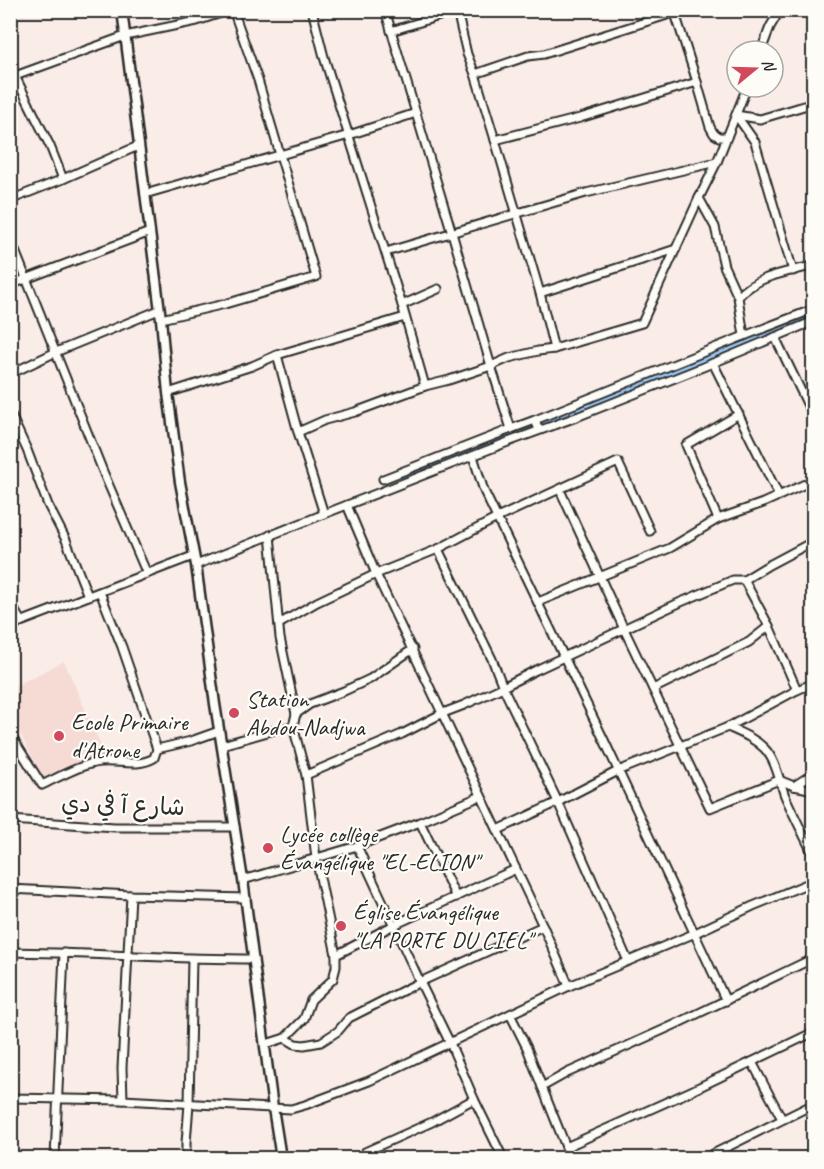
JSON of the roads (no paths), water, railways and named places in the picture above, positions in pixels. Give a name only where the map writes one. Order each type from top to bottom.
[{"type":"street","points":[[122,10],[180,482],[246,898],[273,1108],[282,1158]]},
{"type":"street","points":[[10,374],[56,352],[160,314],[225,304],[316,277],[258,80],[231,10],[197,21],[125,36],[15,76]]},
{"type":"street","points":[[312,10],[324,57],[386,252],[425,386]]},
{"type":"street","points":[[385,10],[511,429]]},
{"type":"street","points":[[475,74],[683,10]]},
{"type":"street","points":[[766,39],[780,10]]},
{"type":"street","points":[[390,31],[458,11],[467,54],[517,213],[554,349]]},
{"type":"street","points":[[674,12],[710,127],[719,137],[728,137]]},
{"type":"street","points":[[10,66],[50,146],[63,179]]},
{"type":"street","points":[[495,140],[580,118],[697,82]]},
{"type":"street","points":[[298,432],[326,420],[491,366],[509,358],[554,349],[642,323],[717,162],[742,99]]},
{"type":"street","points":[[736,115],[760,118],[813,106]]},
{"type":"street","points":[[145,194],[349,135],[416,112]]},
{"type":"street","points":[[736,115],[755,142],[793,271]]},
{"type":"street","points":[[10,200],[138,147]]},
{"type":"street","points":[[386,252],[586,193],[717,162]]},
{"type":"street","points":[[699,198],[715,227],[724,266],[738,297],[744,336]]},
{"type":"street","points":[[10,285],[150,232]]},
{"type":"street","points":[[10,238],[104,474],[147,574]]},
{"type":"street","points":[[540,293],[676,249]]},
{"type":"street","points":[[738,297],[755,282],[813,265]]},
{"type":"street","points":[[402,305],[438,288]]},
{"type":"street","points":[[383,479],[813,309]]},
{"type":"street","points":[[168,393],[405,317]]},
{"type":"street","points":[[10,626],[147,574],[194,561],[270,535],[579,416],[813,321]]},
{"type":"street","points":[[775,337],[813,418]]},
{"type":"street","points":[[278,356],[298,432],[324,514]]},
{"type":"street","points":[[713,363],[779,496]]},
{"type":"street","points":[[10,413],[88,596]]},
{"type":"street","points":[[718,519],[686,445],[739,414]]},
{"type":"street","points":[[535,420],[539,430]]},
{"type":"street","points":[[473,456],[484,491],[726,1001]]},
{"type":"street","points":[[279,624],[317,602],[376,574],[438,549],[497,518],[618,462],[650,531]]},
{"type":"street","points":[[538,602],[670,548],[718,519],[763,503],[813,480]]},
{"type":"street","points":[[560,490],[710,808],[779,780],[794,786],[813,789]]},
{"type":"street","points":[[347,505],[376,574],[543,926],[569,986]]},
{"type":"street","points":[[266,1044],[285,1038],[304,1019],[311,1000],[333,979],[336,967],[336,955],[316,858],[306,775],[293,726],[297,714],[280,638],[270,535]]},
{"type":"street","points":[[306,775],[402,734],[624,628],[733,580],[744,580],[813,541]]},
{"type":"street","points":[[438,549],[558,802],[628,961]]},
{"type":"street","points":[[744,580],[769,626],[797,690]]},
{"type":"street","points":[[10,734],[42,785],[92,763],[102,761],[127,764],[148,762],[154,758],[157,749],[122,647],[100,592]]},
{"type":"street","points":[[10,603],[21,621]]},
{"type":"street","points":[[653,689],[749,642],[769,626]]},
{"type":"street","points":[[297,714],[310,704],[370,678],[413,649]]},
{"type":"street","points":[[498,830],[618,771],[728,727],[813,683]]},
{"type":"street","points":[[222,745],[293,726]]},
{"type":"street","points":[[728,727],[754,739],[773,759],[779,780],[813,856]]},
{"type":"street","points":[[157,749],[219,731]]},
{"type":"street","points":[[794,786],[813,773]]},
{"type":"street","points":[[243,880],[357,846],[481,796]]},
{"type":"street","name":"شارع آ في دي","points":[[10,820],[115,827],[235,826]]},
{"type":"street","points":[[420,822],[456,897]]},
{"type":"street","points":[[357,846],[503,1158]]},
{"type":"street","points":[[336,955],[394,925],[516,869]]},
{"type":"street","points":[[10,1098],[123,1100],[291,1109],[369,1080],[569,986],[753,906],[811,883],[813,892]]},
{"type":"street","points":[[10,889],[246,898]]},
{"type":"street","points":[[123,1100],[122,1068],[131,895]]},
{"type":"street","points":[[285,1038],[295,1044],[304,1045],[321,1042],[338,1031],[349,1018],[420,982],[543,926]]},
{"type":"street","points":[[10,952],[254,959]]},
{"type":"street","points":[[55,1158],[64,953]]},
{"type":"street","points":[[542,1087],[596,1059],[726,1001],[813,958]]},
{"type":"street","points":[[186,1158],[192,959]]},
{"type":"street","points":[[510,1014],[527,1047],[566,1147],[573,1158]]},
{"type":"street","points":[[566,1147],[644,1113],[813,1032]]},
{"type":"street","points":[[752,1062],[782,1119]]},
{"type":"street","points":[[366,1158],[365,1152],[474,1100]]},
{"type":"street","points":[[705,1158],[813,1104]]},
{"type":"waterway","points":[[602,399],[814,315]]},
{"type":"waterway","points":[[540,424],[598,401]]},
{"type":"waterway","points":[[402,478],[533,426]]},
{"type":"place","name":"Station Abdou-Nadjwa","points":[[234,713]]},
{"type":"place","name":"Ecole Primaire d'Atrone","points":[[59,736]]},
{"type":"place","name":"Lycée collège Évangélique \"EL-ELION\"","points":[[268,848]]},
{"type":"place","name":"Église Évangélique \"LA PORTE DU CIEL\"","points":[[341,926]]}]
